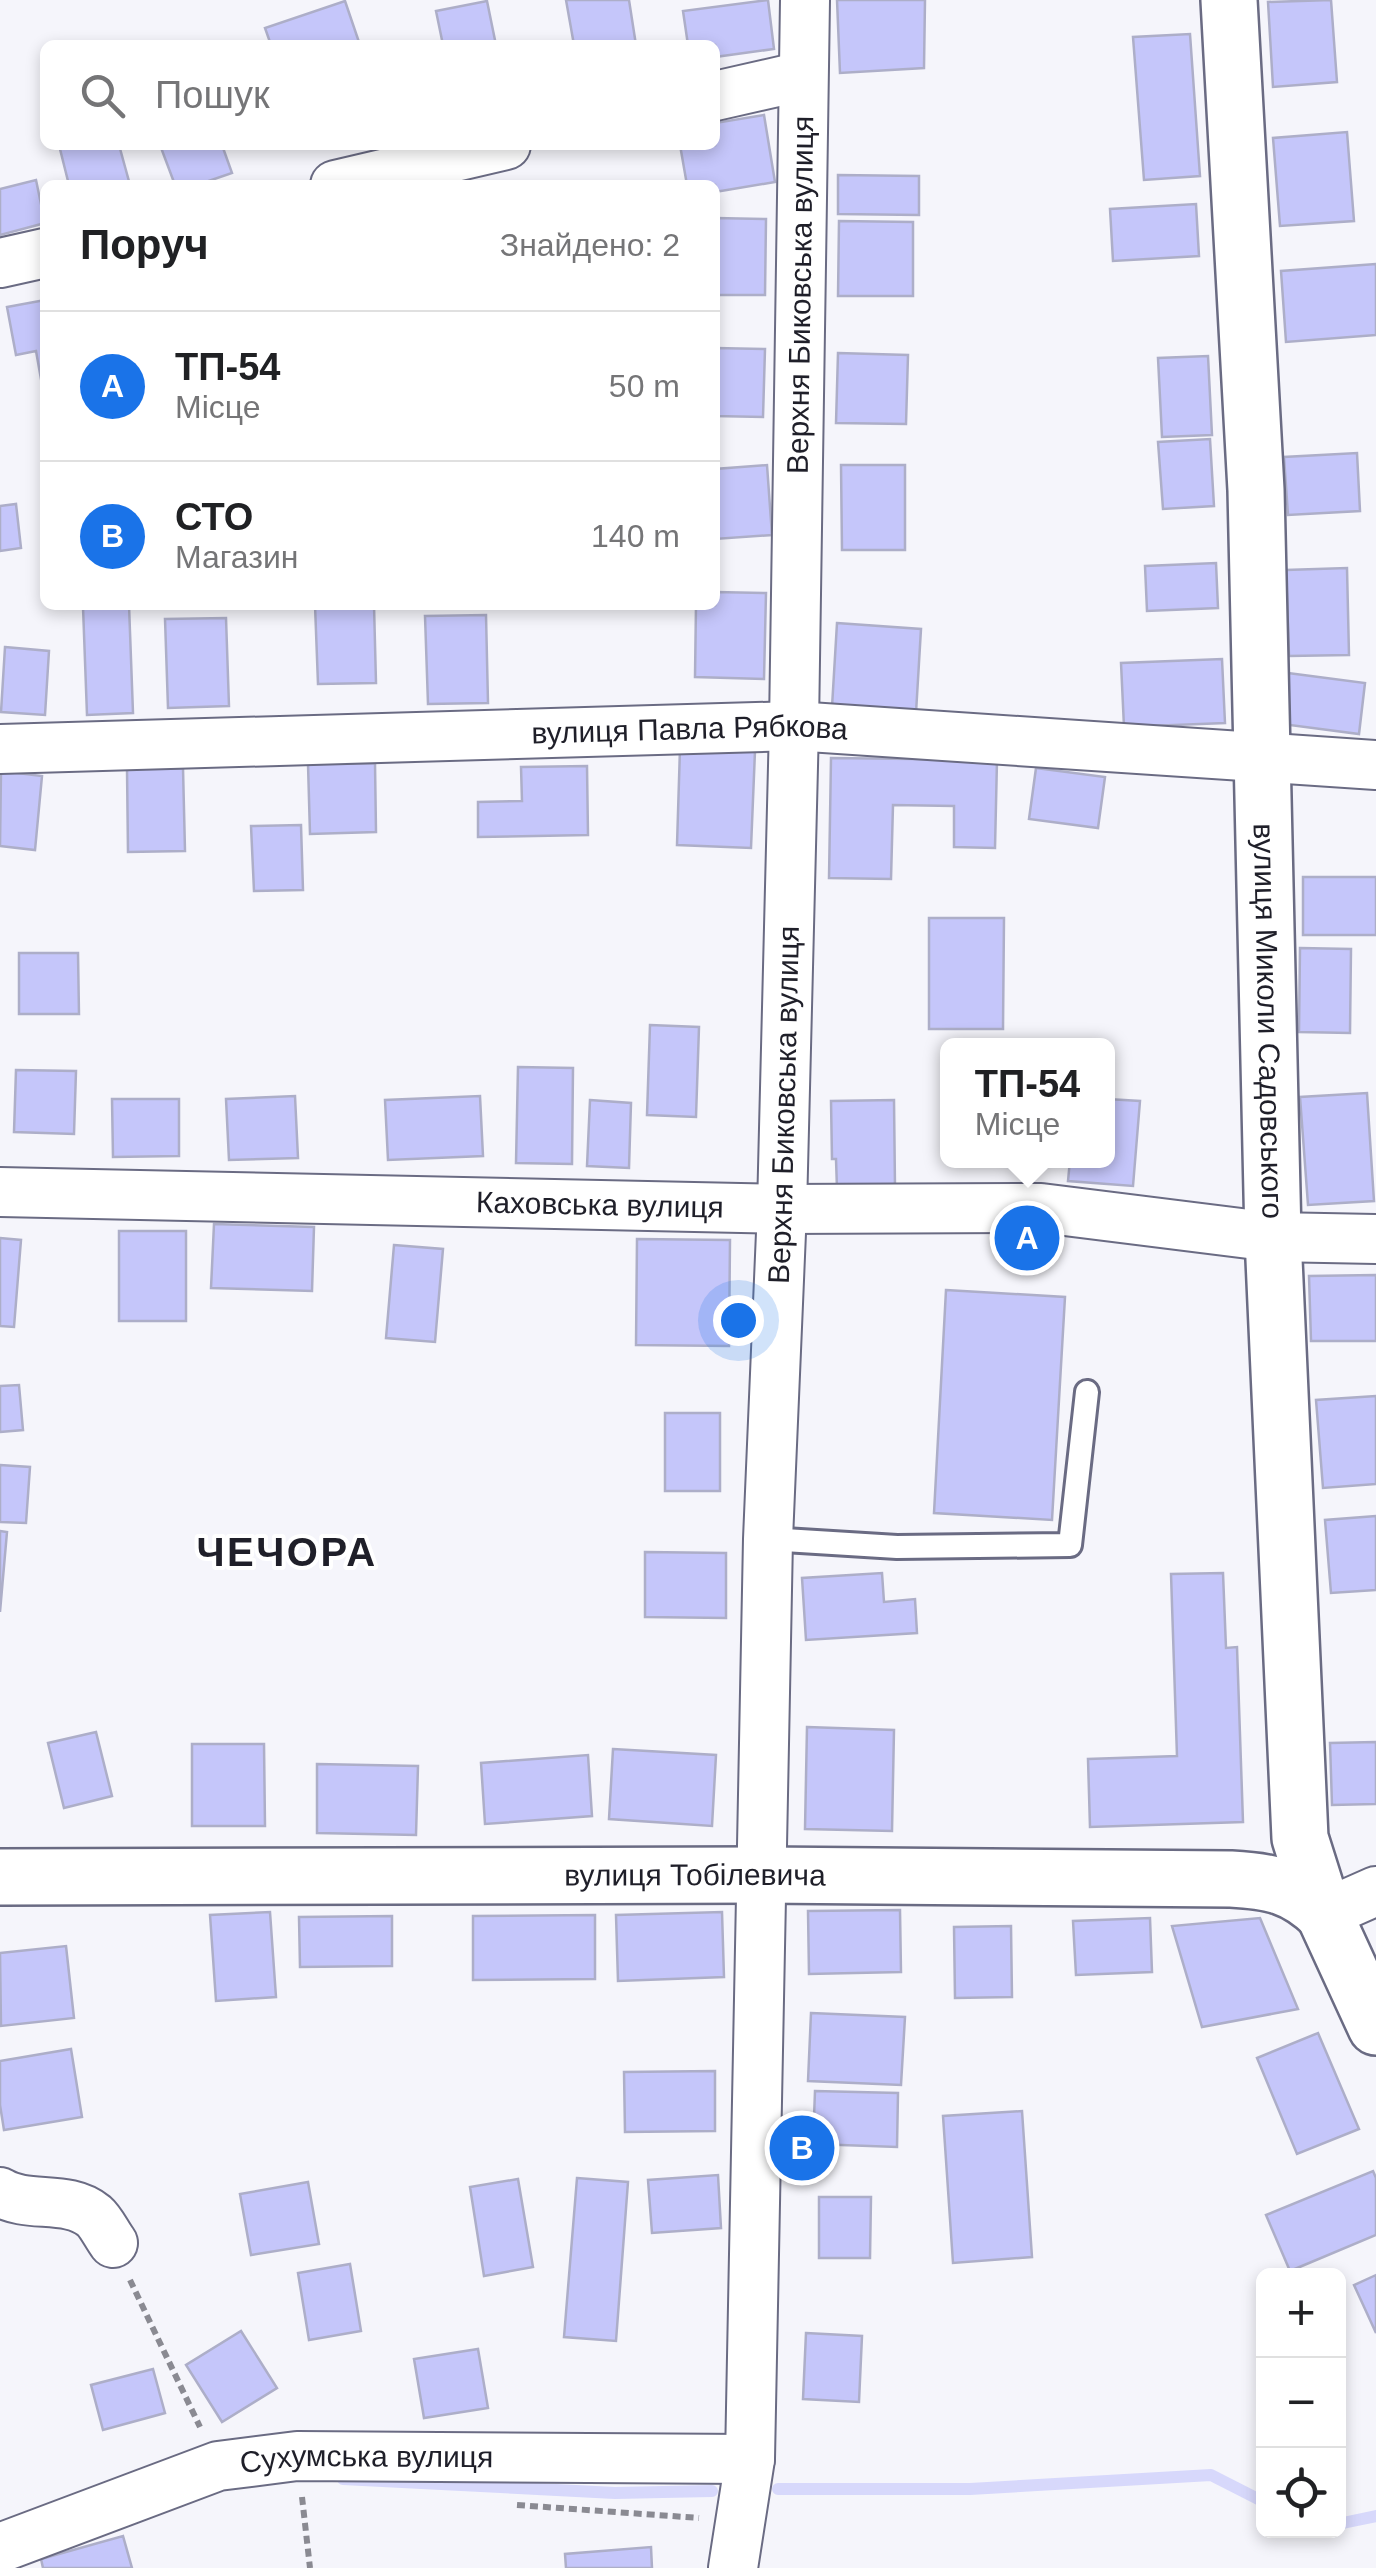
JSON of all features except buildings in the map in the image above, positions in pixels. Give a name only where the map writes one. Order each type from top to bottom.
[{"type":"street","name":"Верхня Биковська вулиця","points":[[733,2568],[750,2459],[768,1540],[782,1209],[794,726],[805,0]]},
{"type":"street","name":"вулиця Миколи Садовського","points":[[1230,0],[1256,490],[1273,1236],[1300,1838],[1324,1914],[1376,2027]]},
{"type":"street","points":[[720,95],[804,76]]},
{"type":"street","points":[[357,180],[485,150]]},
{"type":"street","points":[[0,264],[40,254]]},
{"type":"street","name":"вулиця Павла Рябкова","points":[[0,749],[794,726],[1376,765]]},
{"type":"street","name":"Каховська вулиця","points":[[0,1192],[782,1209],[1041,1208],[1273,1236],[1376,1239]]},
{"type":"street","name":"вулиця Тобілевича","points":[[0,1877],[763,1875],[1263,1880],[1305,1896],[1324,1914]]},
{"type":"street","points":[[1324,1914],[1376,1891]]},
{"type":"street","points":[[0,2192],[11,2199],[64,2204],[94,2216],[113,2243]]},
{"type":"street","name":"Сухумська вулиця","points":[[0,2548],[218,2466],[298,2456],[750,2459]]},
{"type":"lane","points":[[768,1540],[898,1547],[1070,1545],[1087,1392]]},
{"type":"path","points":[[113,2243],[218,2466]]},
{"type":"path","points":[[310,2568],[301,2492],[321,2494]]},
{"type":"path","points":[[516,2504],[740,2522]]},
{"type":"waterway","points":[[778,2489],[970,2489],[1211,2475],[1256,2498]]},
{"type":"waterway","points":[[343,2479],[615,2493],[712,2491]]},
{"type":"waterway","points":[[1346,2522],[1376,2516]]},
{"type":"place","name":"ТП-54","points":[[1027,1238]]},
{"type":"place","name":"СТО","points":[[802,2148]]},
{"type":"district","name":"ЧЕЧОРА","points":[[287,1552]]}]
